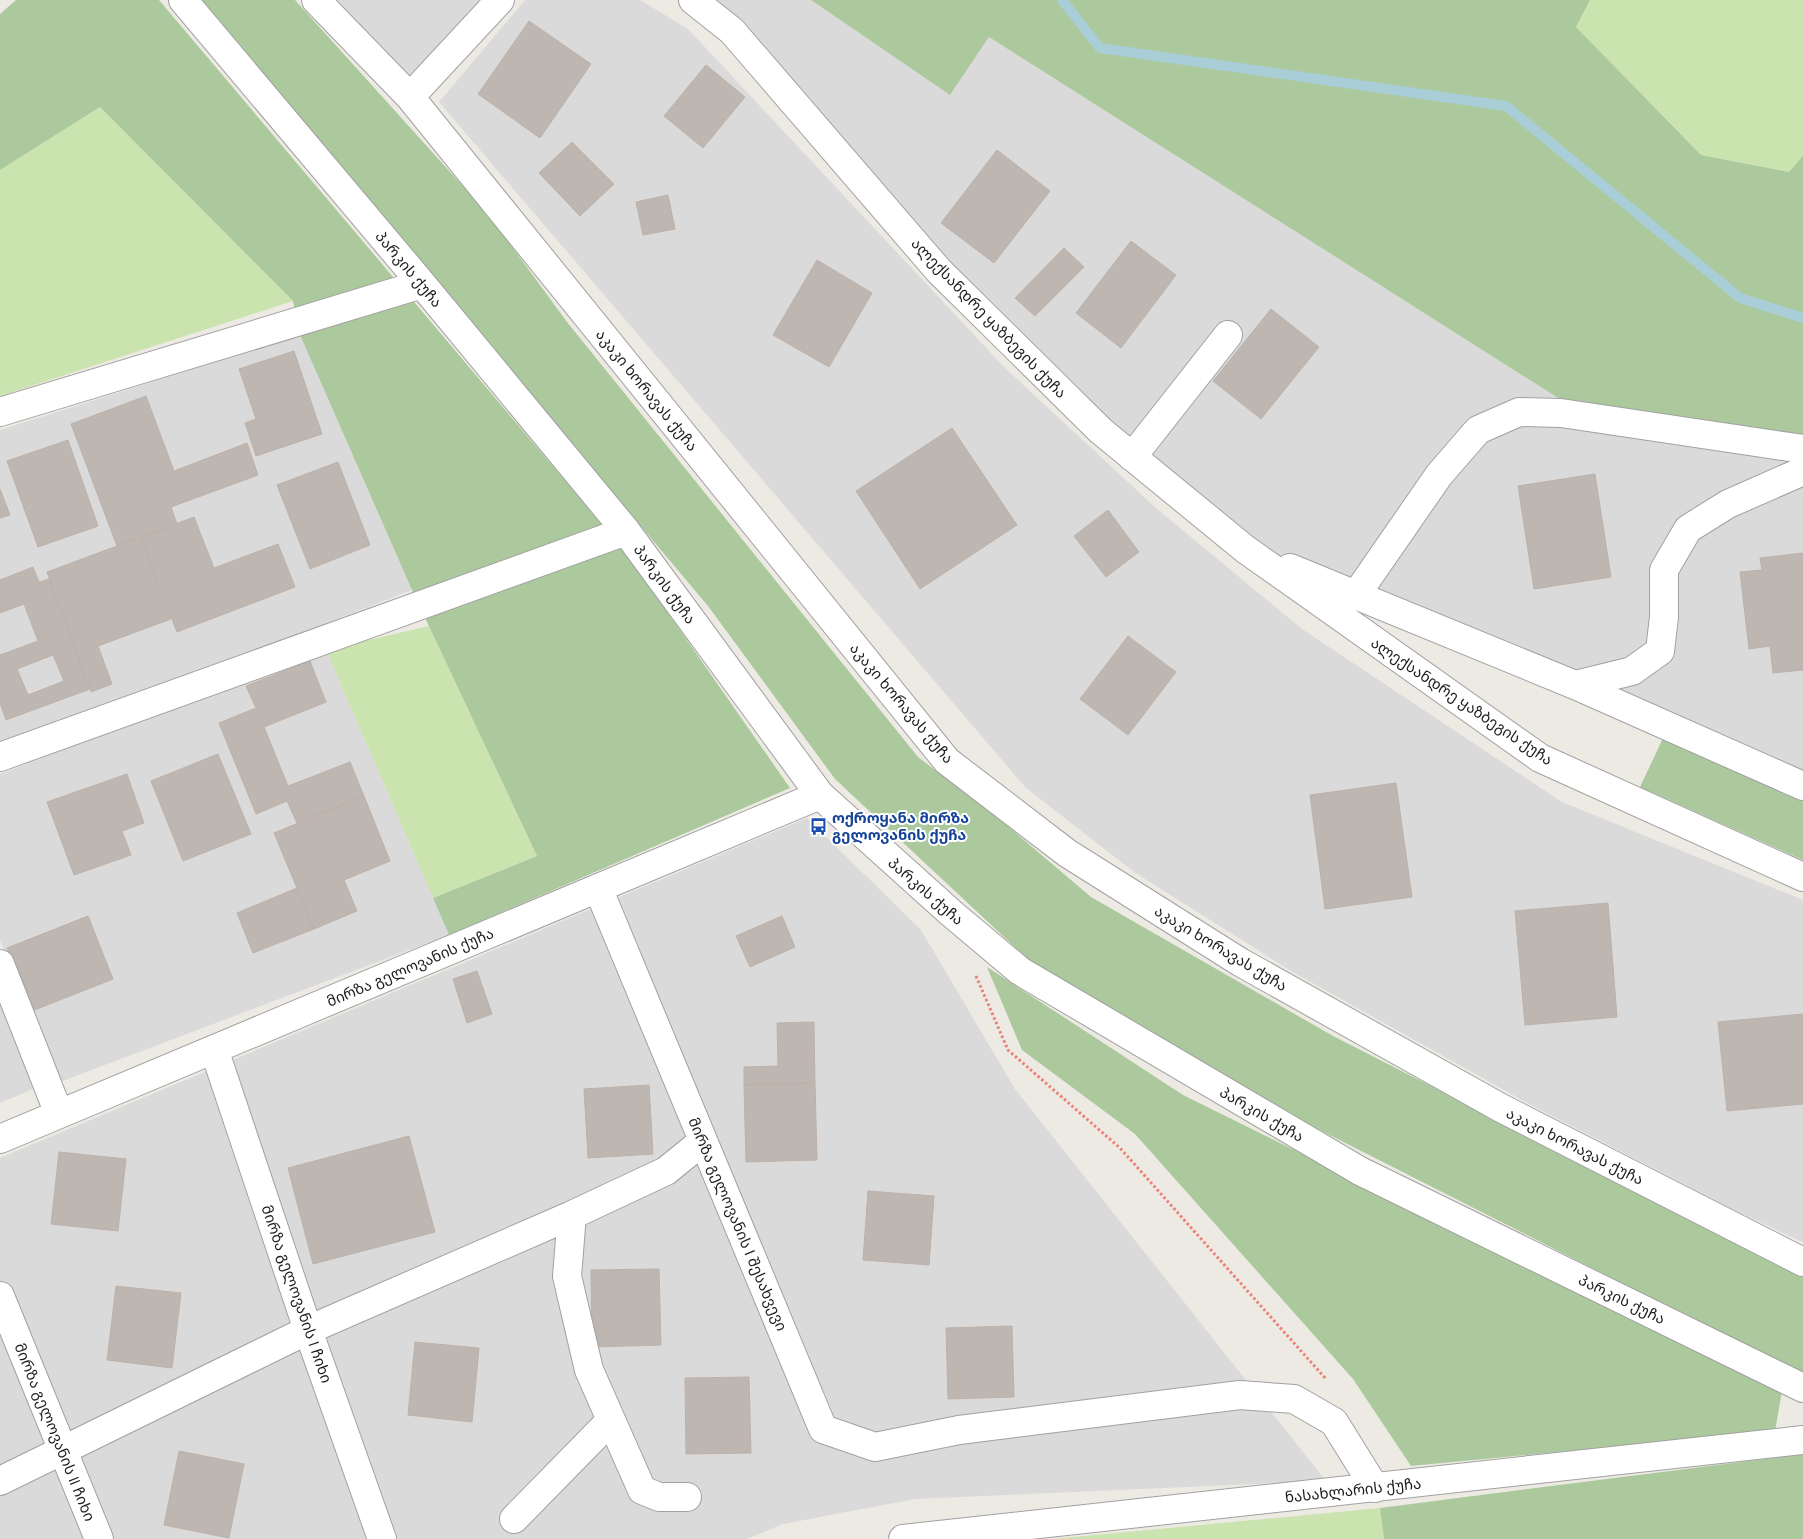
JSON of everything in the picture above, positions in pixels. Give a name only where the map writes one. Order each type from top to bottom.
[{"type":"street","name":"პარკის ქუჩა","points":[[183,0],[422,284],[626,531],[820,795],[870,842],[1020,971],[1360,1171],[1803,1388]]},
{"type":"street","name":"აკაკი ხორავას ქუჩა","points":[[316,0],[410,97],[947,761],[1067,853],[1240,962],[1501,1108],[1803,1262]]},
{"type":"street","points":[[410,97],[500,0]]},
{"type":"street","name":"ალექსანდრე ყაზბეგის ქუჩა","points":[[693,0],[732,31],[939,271],[1101,431],[1245,549],[1540,758],[1803,877]]},
{"type":"street","points":[[0,412],[422,284]]},
{"type":"street","points":[[1132,457],[1228,335]]},
{"type":"street","points":[[1356,595],[1439,475],[1478,430],[1519,412],[1561,412],[1803,449]]},
{"type":"street","points":[[1575,685],[1632,671],[1660,651],[1664,617],[1664,570],[1688,529],[1728,504],[1803,471]]},
{"type":"street","points":[[0,757],[626,531]]},
{"type":"street","name":"ალექსანდრე ყაზბეგის ქუჩა","points":[[1245,549],[1575,685],[1803,786]]},
{"type":"street","name":"მირზა გელოვანის ქუჩა","points":[[0,1139],[820,795]]},
{"type":"street","name":"მირზა გელოვანის I შესახვევი","points":[[598,888],[823,1429],[875,1447],[959,1430],[1240,1395],[1294,1399],[1334,1422],[1375,1488]]},
{"type":"street","points":[[0,964],[59,1114]]},
{"type":"street","name":"მირზა გელოვანის I ჩიხი","points":[[214,1049],[308,1330],[382,1539]]},
{"type":"street","points":[[0,1481],[308,1330],[572,1215],[666,1171],[703,1140]]},
{"type":"street","points":[[572,1215],[567,1276],[589,1370],[642,1490],[658,1497],[687,1497]]},
{"type":"street","name":"მირზა გელოვანის II ჩიხი","points":[[0,1296],[99,1539]]},
{"type":"street","points":[[514,1519],[611,1420]]},
{"type":"street","name":"ნასახლარის ქუჩა","points":[[903,1539],[1803,1440]]},
{"type":"path","points":[[974,970],[1008,1050],[1120,1148],[1327,1381]]},
{"type":"shaded area","points":[[333,0],[481,0],[408,82]]},
{"type":"shaded area","points":[[525,0],[640,0],[688,29],[1005,368],[1156,508],[1302,629],[1562,802],[1803,900],[1803,1242],[1732,1209],[1529,1104],[1291,971],[1134,872],[1026,788],[439,102]]},
{"type":"shaded area","points":[[716,0],[811,0],[950,95],[989,37],[1566,403],[1803,440],[1803,780],[1259,549],[1120,436],[965,283],[768,53]]},
{"type":"shaded area","points":[[300,335],[412,590],[0,749],[0,430]]},
{"type":"shaded area","points":[[326,650],[449,935],[57,1083],[0,940],[0,774]]},
{"type":"shaded area","points":[[807,818],[921,930],[1015,1089],[1326,1481],[915,1499],[783,1524],[747,1539],[0,1539],[0,1158]]},
{"type":"shaded area","points":[[0,1001],[33,1089],[0,1103]]},
{"type":"green space","points":[[16,0],[159,0],[627,554],[790,788],[449,935],[433,898],[537,856],[412,590],[300,335],[293,301],[100,107],[0,170],[0,14]]},
{"type":"green space","points":[[198,0],[295,0],[488,214],[567,322],[918,757],[997,817],[1091,897],[1333,1036],[1803,1276],[1803,1375],[1296,1118],[1035,966],[835,779],[708,606]]},
{"type":"green space","points":[[811,0],[1590,0],[1576,27],[1701,155],[1789,172],[1803,156],[1803,440],[1566,403],[989,37],[950,95]]},
{"type":"green space","points":[[1590,0],[1803,0],[1803,156],[1789,172],[1701,155],[1576,27]]},
{"type":"green space","points":[[100,107],[293,301],[0,396],[0,170]]},
{"type":"green space","points":[[429,626],[537,856],[433,898],[326,650]]},
{"type":"green space","points":[[1664,736],[1803,798],[1803,860],[1640,787]]},
{"type":"green space","points":[[987,967],[1183,1095],[1782,1391],[1775,1431],[1411,1466],[1353,1379],[1135,1134],[1022,1050]]},
{"type":"green space","points":[[1803,1454],[1803,1539],[1384,1539],[1380,1508]]},
{"type":"green space","points":[[1380,1508],[1384,1539],[1053,1539]]},
{"type":"building","points":[[529,21],[591,64],[540,138],[478,94]]},
{"type":"building","points":[[706,65],[745,97],[703,148],[664,116]]},
{"type":"building","points":[[572,142],[614,184],[580,216],[539,173]]},
{"type":"building","points":[[997,150],[1050,191],[994,263],[941,223]]},
{"type":"building","points":[[668,195],[675,229],[643,235],[636,202]]},
{"type":"building","points":[[1131,241],[1176,275],[1121,348],[1076,313]]},
{"type":"building","points":[[1064,248],[1084,267],[1035,316],[1015,298]]},
{"type":"building","points":[[817,260],[872,293],[829,367],[773,335]]},
{"type":"building","points":[[1271,309],[1319,347],[1261,419],[1213,381]]},
{"type":"building","points":[[294,351],[322,434],[256,456],[245,423],[256,419],[239,369]]},
{"type":"building","points":[[146,396],[174,471],[247,443],[258,475],[171,507],[177,524],[117,546],[71,424]]},
{"type":"building","points":[[952,428],[1017,525],[920,589],[856,491]]},
{"type":"building","points":[[68,440],[98,526],[38,547],[7,461]]},
{"type":"building","points":[[338,462],[370,545],[310,569],[277,485]]},
{"type":"building","points":[[1595,474],[1611,577],[1534,589],[1518,486]]},
{"type":"building","points":[[0,489],[10,515],[0,518]]},
{"type":"building","points":[[1108,510],[1139,552],[1106,577],[1074,536]]},
{"type":"building","points":[[194,517],[214,568],[278,544],[295,587],[177,632],[141,537]]},
{"type":"building","points":[[141,537],[171,619],[98,646],[112,684],[91,692],[47,572]]},
{"type":"building","points":[[1803,553],[1803,670],[1773,673],[1770,646],[1749,649],[1740,572],[1762,570],[1760,558]]},
{"type":"building","points":[[33,567],[39,582],[49,579],[90,689],[6,720],[0,703],[0,655],[38,641],[24,604],[0,613],[0,580]],"holes":[[[53,655],[64,681],[28,695],[17,669]]]},
{"type":"building","points":[[1128,636],[1176,672],[1128,735],[1080,699]]},
{"type":"building","points":[[310,661],[326,702],[264,727],[288,786],[350,762],[364,796],[297,823],[287,801],[256,814],[219,723],[256,708],[246,686]]},
{"type":"building","points":[[218,754],[251,834],[183,861],[151,781]]},
{"type":"building","points":[[127,774],[144,823],[122,831],[131,855],[74,875],[47,802]]},
{"type":"building","points":[[1396,783],[1412,897],[1325,909],[1310,795]]},
{"type":"building","points":[[364,796],[390,861],[344,880],[357,911],[314,929],[274,833]]},
{"type":"building","points":[[297,888],[314,929],[253,953],[237,913]]},
{"type":"building","points":[[1608,903],[1617,1017],[1525,1025],[1515,911]]},
{"type":"building","points":[[88,916],[113,979],[32,1011],[7,948]]},
{"type":"building","points":[[782,916],[795,947],[750,967],[736,936]]},
{"type":"building","points":[[477,971],[492,1014],[467,1023],[453,979]]},
{"type":"building","points":[[1803,1014],[1803,1104],[1727,1111],[1718,1022]]},
{"type":"building","points":[[814,1022],[815,1083],[744,1085],[744,1067],[778,1066],[777,1023]]},
{"type":"building","points":[[815,1083],[817,1160],[746,1162],[744,1085]]},
{"type":"building","points":[[649,1085],[653,1154],[588,1158],[584,1089]]},
{"type":"building","points":[[409,1136],[435,1232],[313,1264],[288,1168]]},
{"type":"building","points":[[59,1152],[126,1159],[118,1231],[51,1224]]},
{"type":"building","points":[[868,1191],[934,1196],[929,1265],[863,1260]]},
{"type":"building","points":[[659,1269],[661,1345],[592,1347],[591,1270]]},
{"type":"building","points":[[116,1286],[181,1293],[172,1368],[107,1360]]},
{"type":"building","points":[[1012,1326],[1014,1397],[948,1399],[946,1328]]},
{"type":"building","points":[[415,1342],[479,1348],[472,1422],[408,1415]]},
{"type":"building","points":[[749,1377],[751,1453],[686,1454],[685,1378]]},
{"type":"building","points":[[179,1451],[244,1464],[229,1538],[164,1525]]},
{"type":"waterway","points":[[1062,0],[1100,48],[1506,106],[1740,298],[1803,318]]},
{"type":"place","name":"ოქროყანა მირზა გელოვანის ქუჩა","points":[[818,826]]}]
